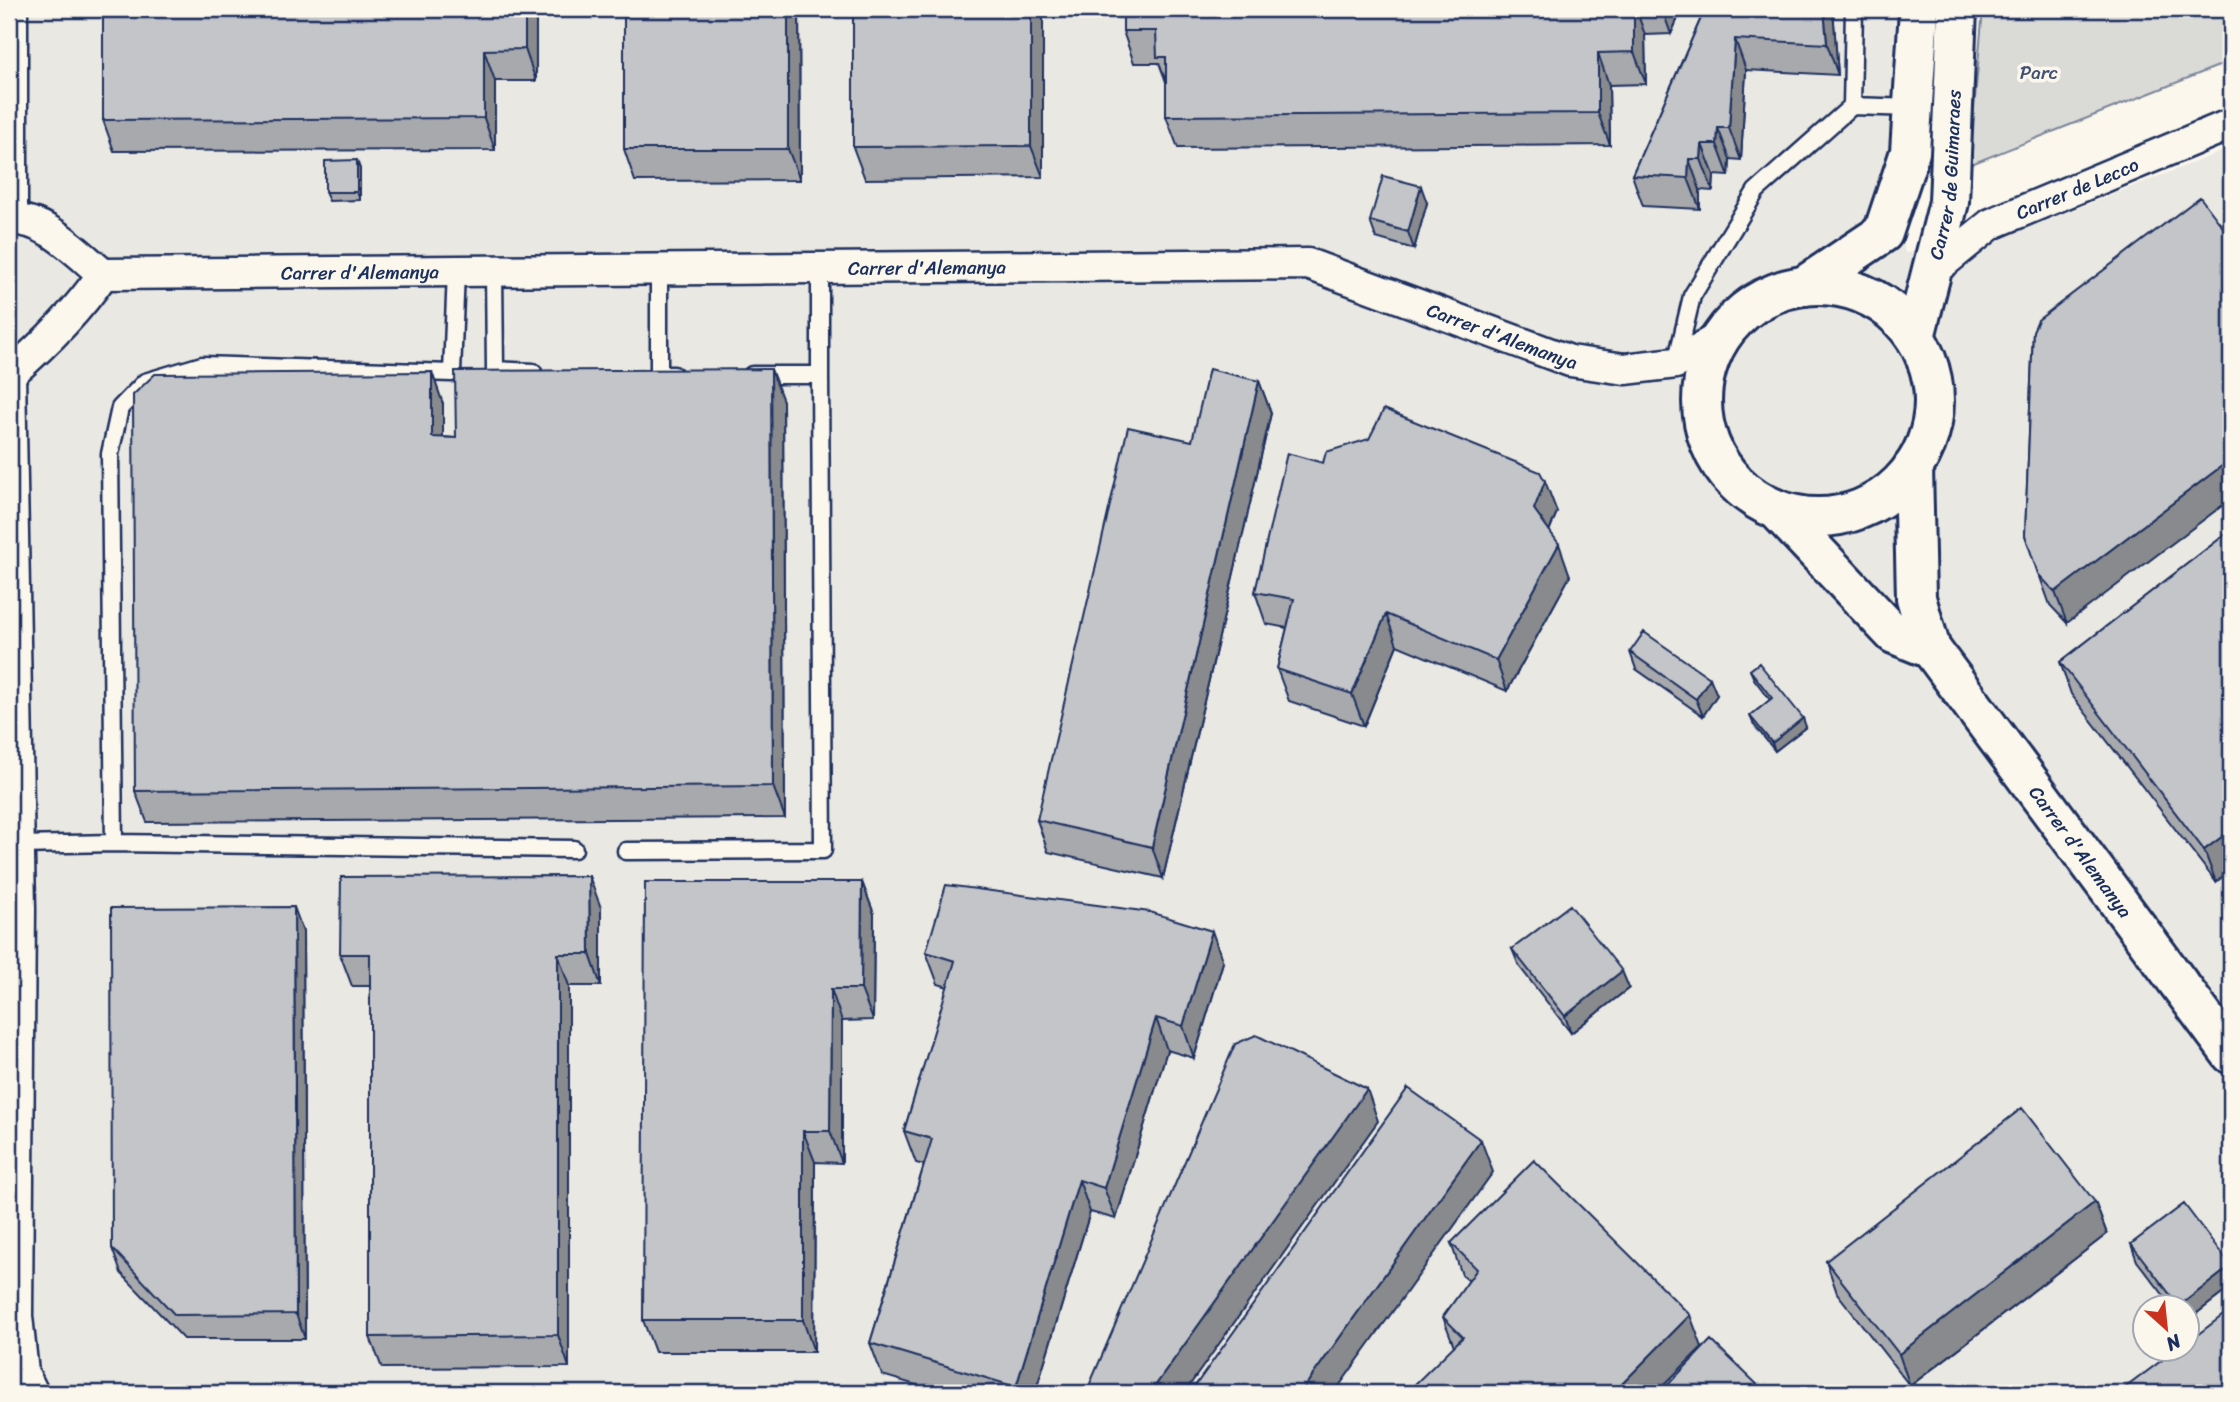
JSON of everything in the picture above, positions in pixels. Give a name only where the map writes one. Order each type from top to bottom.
[{"type":"street","points":[[12,9],[10,219],[48,230],[103,274],[77,309],[43,345],[10,374],[19,845],[17,1316],[23,1373],[33,1393]]},
{"type":"street","name":"Carrer de Guimaraes","points":[[1804,286],[1883,233],[1910,152],[1919,9]]},
{"type":"street","name":"Carrer de Guimaraes","points":[[1916,337],[1949,202],[1957,9]]},
{"type":"street","name":"Carrer de Lecco","points":[[1933,271],[1991,224],[2231,124]]},
{"type":"street","name":"Carrer d'Alemanya","points":[[103,274],[1308,264],[1570,361],[1625,369],[1676,363],[1724,334]]},
{"type":"street","points":[[1776,509],[1819,517],[1862,508],[1882,498],[1913,467],[1930,431],[1934,412],[1931,373],[1916,337],[1899,317],[1878,301],[1855,291],[1830,285],[1804,286],[1781,291],[1740,316],[1713,350],[1705,377],[1704,425],[1710,443],[1730,476],[1743,490],[1776,509],[1894,634],[1931,649]]},
{"type":"street","name":"Carrer d'Alemanya","points":[[1913,467],[1916,598],[1931,649],[2231,1054]]},
{"type":"street","points":[[9,1359],[17,1316]]},
{"type":"lane","points":[[1852,106],[1854,9]]},
{"type":"lane","points":[[1676,363],[1692,296],[1756,191],[1852,106],[1913,108]]},
{"type":"lane","points":[[626,851],[822,850],[820,268]]},
{"type":"lane","points":[[659,270],[659,375],[686,375]]},
{"type":"lane","points":[[114,843],[110,454],[120,408],[145,382],[202,365],[452,373],[456,271]]},
{"type":"lane","points":[[494,271],[495,370],[548,372]]},
{"type":"lane","points":[[739,375],[820,375]]},
{"type":"lane","points":[[19,845],[114,843],[574,849]]},
{"type":"shaded area","points":[[9,9],[1896,9],[1890,176],[1905,253],[1973,249],[2231,148],[2231,1393],[9,1393]]},
{"type":"green space","name":"Parc","points":[[1983,9],[2231,9],[2231,61],[1969,165]]},
{"type":"building","points":[[103,9],[525,9],[525,49],[484,50],[484,118],[103,120]]},
{"type":"building","points":[[624,9],[788,9],[788,149],[624,149]]},
{"type":"building","points":[[853,9],[1031,9],[1031,146],[853,147]]},
{"type":"building","points":[[1123,9],[1634,9],[1634,52],[1598,53],[1598,113],[1166,116],[1166,57],[1157,57],[1156,31],[1123,31]]},
{"type":"building","points":[[1705,9],[1824,9],[1827,44],[1735,39],[1729,128],[1718,128],[1717,144],[1702,144],[1701,159],[1689,159],[1688,178],[1632,175]]},
{"type":"building","points":[[357,160],[357,192],[325,192],[325,161]]},
{"type":"building","points":[[1383,176],[1421,186],[1408,232],[1370,221]]},
{"type":"building","points":[[2200,197],[2231,238],[2231,459],[2055,592],[2038,574],[2025,535],[2033,331],[2038,320]]},
{"type":"building","points":[[771,369],[773,786],[135,791],[133,395],[155,374],[432,372],[432,437],[456,438],[455,371]]},
{"type":"building","points":[[1209,369],[1259,381],[1152,847],[1037,820],[1128,427],[1192,441]]},
{"type":"building","points":[[1384,409],[1540,472],[1545,481],[1534,509],[1559,544],[1496,660],[1386,614],[1352,694],[1277,669],[1294,599],[1255,592],[1287,453],[1323,463],[1326,452],[1369,439]]},
{"type":"building","points":[[2231,530],[2231,830],[2204,850],[2060,662]]},
{"type":"building","points":[[1644,632],[1710,678],[1696,699],[1630,652]]},
{"type":"building","points":[[1759,663],[1803,718],[1772,743],[1750,716],[1772,698],[1750,670]]},
{"type":"building","points":[[589,876],[590,954],[558,954],[558,1335],[370,1337],[370,954],[340,954],[341,877]]},
{"type":"building","points":[[645,882],[862,882],[861,989],[831,989],[830,1131],[803,1131],[803,1320],[643,1320]]},
{"type":"building","points":[[946,885],[1150,912],[1212,931],[1183,1026],[1156,1018],[1104,1188],[1079,1180],[1016,1387],[870,1343],[932,1139],[904,1131],[955,961],[926,952]]},
{"type":"building","points":[[1570,905],[1622,971],[1565,1016],[1512,949]]},
{"type":"building","points":[[294,907],[296,1314],[175,1315],[112,1248],[111,908]]},
{"type":"building","points":[[1256,1035],[1367,1089],[1150,1393],[1086,1393],[1235,1044]]},
{"type":"building","points":[[1408,1088],[1481,1140],[1300,1393],[1190,1393]]},
{"type":"building","points":[[2022,1108],[2095,1202],[1899,1354],[1826,1261]]},
{"type":"building","points":[[1534,1160],[1690,1315],[1613,1393],[1406,1393],[1463,1337],[1443,1317],[1477,1269],[1451,1243]]},
{"type":"building","points":[[2184,1204],[2231,1266],[2195,1294],[2170,1294],[2131,1244]]},
{"type":"building","points":[[2231,1309],[2231,1393],[2118,1393],[2157,1364],[2202,1364],[2202,1331]]},
{"type":"building","points":[[1711,1340],[1766,1393],[1660,1393]]}]
